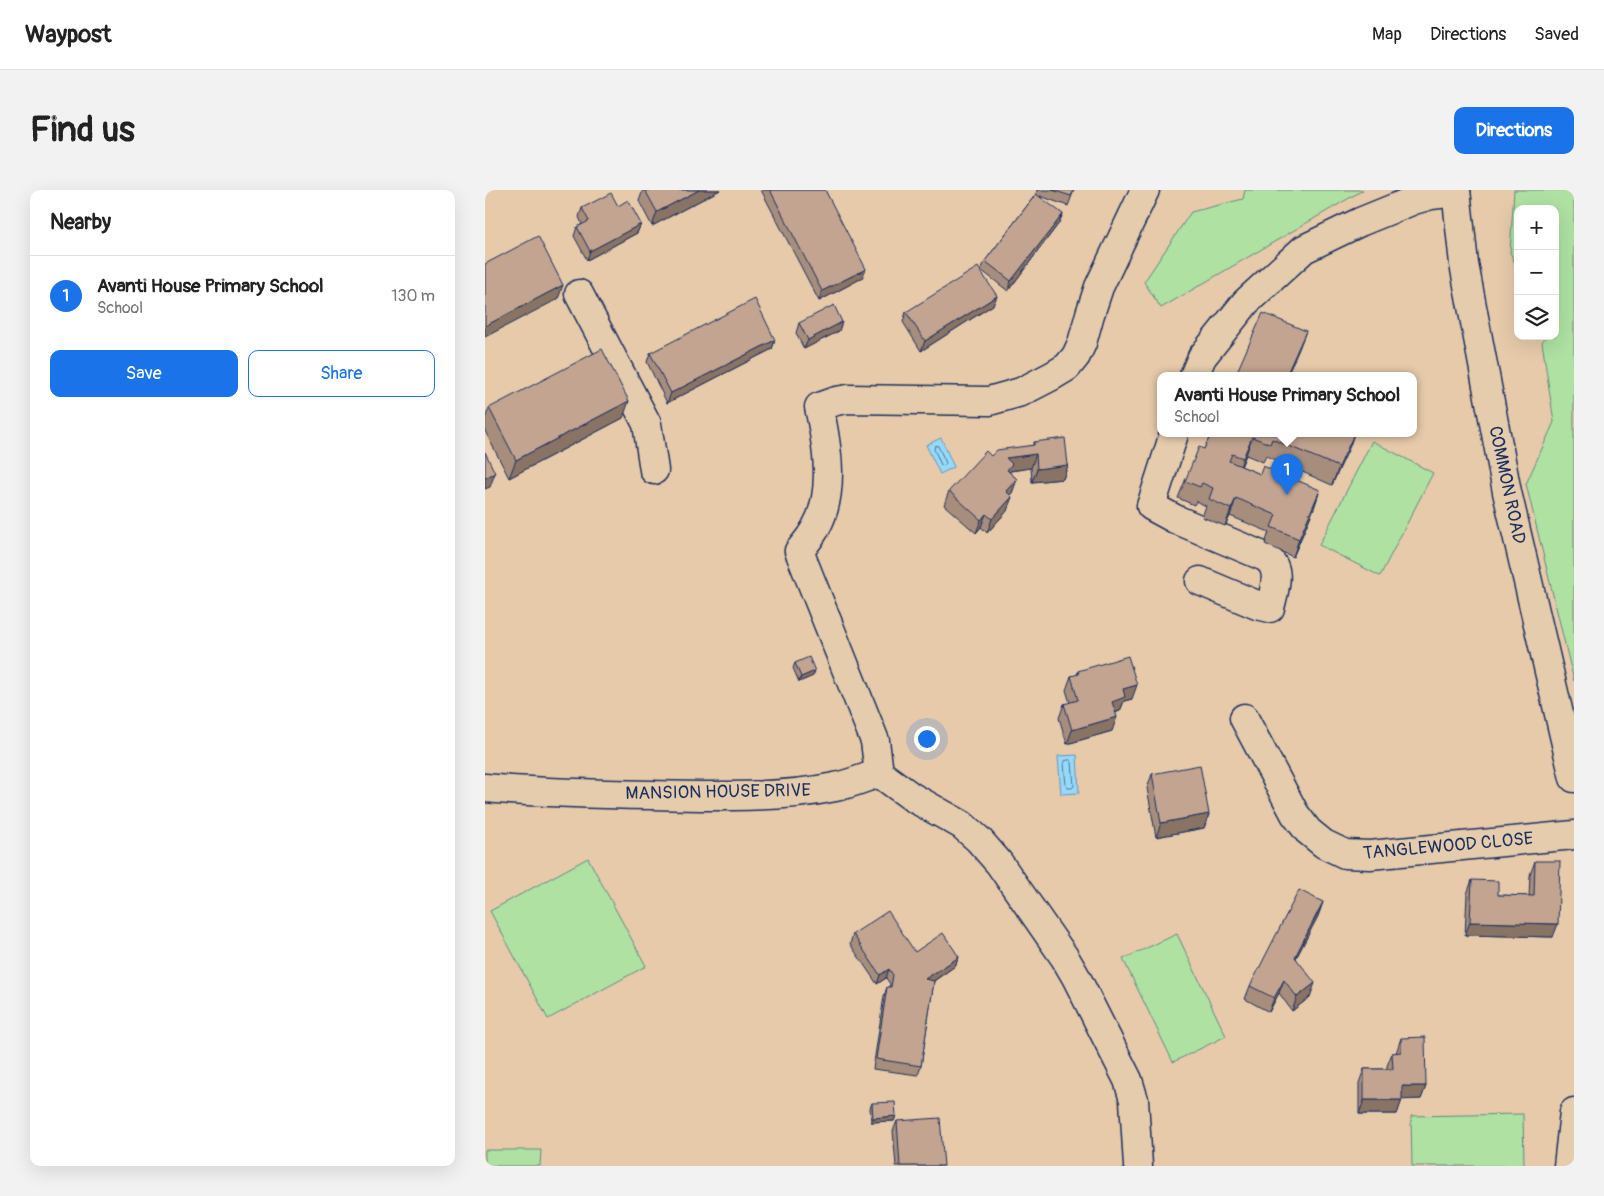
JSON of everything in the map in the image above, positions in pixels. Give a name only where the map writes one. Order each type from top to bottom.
[{"type":"street","points":[[1138,1166],[1134,1100],[1128,1080],[1065,958],[999,862],[979,840],[962,825],[912,797],[879,773],[875,741],[799,551],[816,528],[826,494],[827,442],[819,407],[848,399],[989,400],[1021,392],[1067,367],[1076,356],[1099,287],[1145,190]]},
{"type":"street","points":[[1197,372],[1203,357],[1246,302],[1304,249],[1360,222],[1414,200],[1456,191]]},
{"type":"street","name":"COMMON ROAD","points":[[1456,191],[1464,264],[1507,492],[1574,778]]},
{"type":"street","points":[[579,294],[647,424],[651,439],[654,470]]},
{"type":"street","points":[[1173,437],[1151,506],[1175,519],[1265,557],[1275,567],[1274,590],[1270,608],[1257,605],[1200,581]]},
{"type":"street","name":"TANGLEWOOD CLOSE","points":[[1245,718],[1295,814],[1308,831],[1324,844],[1345,854],[1369,855],[1574,836]]},
{"type":"street","name":"MANSION HOUSE DRIVE","points":[[485,788],[569,794],[767,794],[836,787],[879,773]]},
{"type":"street","points":[[1568,1166],[1574,1112]]},
{"type":"green space","points":[[1245,190],[1363,190],[1161,308],[1144,282],[1191,212],[1243,199]]},
{"type":"green space","points":[[1514,190],[1574,190],[1574,681],[1526,484],[1554,422],[1542,342],[1543,340],[1559,340],[1559,205],[1514,205],[1514,262],[1510,252]]},
{"type":"green space","points":[[1372,441],[1433,473],[1380,576],[1319,545]]},
{"type":"green space","points":[[588,858],[646,966],[548,1019],[490,911]]},
{"type":"green space","points":[[1177,934],[1226,1036],[1173,1062],[1123,959]]},
{"type":"green space","points":[[1523,1114],[1524,1166],[1412,1166],[1411,1116]]},
{"type":"green space","points":[[485,1150],[541,1150],[540,1166],[485,1166]]},
{"type":"water","points":[[941,438],[954,467],[940,474],[926,445]]},
{"type":"water","points":[[1077,755],[1079,793],[1061,794],[1058,756]]},
{"type":"building","points":[[645,190],[699,190],[657,212]]},
{"type":"building","points":[[770,190],[825,190],[866,269],[822,291]]},
{"type":"building","points":[[1052,190],[1074,190],[1071,196]]},
{"type":"building","points":[[611,193],[618,206],[628,200],[641,224],[590,251],[577,227],[589,221],[582,208]]},
{"type":"building","points":[[1036,194],[1063,214],[1011,281],[985,261]]},
{"type":"building","points":[[538,236],[563,285],[485,326],[485,264]]},
{"type":"building","points":[[978,267],[997,296],[925,341],[906,312]]},
{"type":"building","points":[[755,299],[775,340],[671,393],[650,353]]},
{"type":"building","points":[[834,305],[842,322],[808,340],[799,323]]},
{"type":"building","points":[[1263,313],[1306,331],[1288,372],[1237,372]]},
{"type":"building","points":[[602,349],[629,401],[516,460],[489,408]]},
{"type":"building","points":[[1210,437],[1252,437],[1243,458],[1232,454],[1229,461],[1260,474],[1263,466],[1320,490],[1299,539],[1271,527],[1276,515],[1236,498],[1231,509],[1209,499],[1213,488],[1202,483],[1200,487],[1185,481],[1199,447],[1204,449]]},
{"type":"building","points":[[1252,437],[1353,437],[1339,467],[1272,439],[1270,444]]},
{"type":"building","points":[[1065,438],[1068,465],[1037,469],[1036,454],[1006,458],[1012,464],[1007,470],[1017,479],[1006,491],[1012,497],[992,519],[986,514],[981,520],[949,491],[986,451],[991,456],[997,450],[1034,445],[1034,442]]},
{"type":"building","points":[[485,452],[495,473],[485,478]]},
{"type":"building","points":[[1128,656],[1137,685],[1123,689],[1125,697],[1112,702],[1117,717],[1072,730],[1064,704],[1078,700],[1071,676],[1079,674],[1078,671]]},
{"type":"building","points":[[809,657],[815,671],[801,677],[795,663]]},
{"type":"building","points":[[1200,765],[1209,814],[1161,823],[1152,774]]},
{"type":"building","points":[[1535,861],[1560,861],[1558,924],[1470,922],[1472,880],[1498,881],[1498,895],[1534,896]]},
{"type":"building","points":[[1299,890],[1323,902],[1295,957],[1315,983],[1297,997],[1284,980],[1274,998],[1250,986]]},
{"type":"building","points":[[888,911],[915,952],[943,933],[959,957],[925,979],[934,981],[921,1066],[876,1059],[887,987],[891,987],[893,975],[889,969],[880,975],[853,934]]},
{"type":"building","points":[[1425,1037],[1426,1086],[1402,1086],[1402,1100],[1364,1100],[1364,1069],[1393,1069],[1392,1053],[1401,1052],[1401,1038]]},
{"type":"building","points":[[895,1102],[896,1116],[873,1118],[872,1103]]},
{"type":"building","points":[[940,1118],[944,1166],[900,1166],[897,1121]]},
{"type":"place","name":"Avanti House Primary School","points":[[1287,495]]}]
